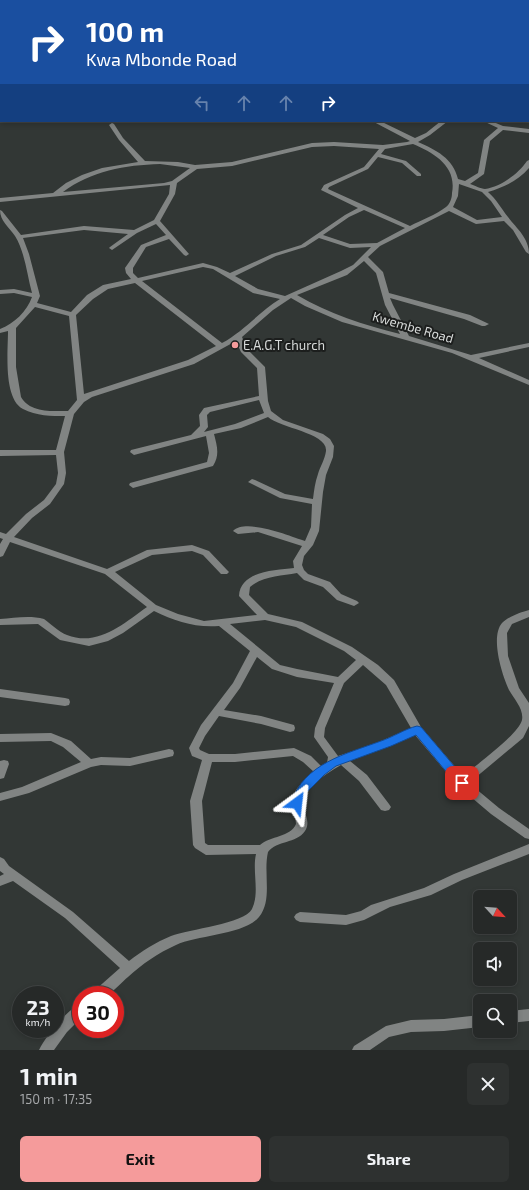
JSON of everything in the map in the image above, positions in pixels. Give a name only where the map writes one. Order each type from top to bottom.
[{"type":"street","points":[[0,554],[4,536],[54,494],[60,484],[62,473],[60,452],[70,414],[81,400],[96,393],[191,362],[220,345],[238,337],[270,308],[289,297],[344,273],[355,266],[378,245],[449,208],[456,198],[455,180],[445,161],[431,150],[377,122]]},
{"type":"street","points":[[55,195],[67,186],[108,168],[143,163],[172,163],[195,167],[232,164],[312,145],[340,144],[383,147],[414,142],[444,122]]},
{"type":"street","points":[[488,122],[502,128],[529,131]]},
{"type":"street","points":[[112,125],[121,140],[143,163]]},
{"type":"street","points":[[465,184],[481,174],[487,140],[502,128]]},
{"type":"street","points":[[383,147],[366,168],[323,188],[324,190],[409,228]]},
{"type":"street","points":[[377,155],[404,162],[419,175]]},
{"type":"street","points":[[484,191],[504,184],[521,173],[529,162]]},
{"type":"street","points":[[0,200],[135,186],[165,185],[174,182],[195,167]]},
{"type":"street","points":[[521,173],[529,173]]},
{"type":"street","points":[[455,180],[484,191],[499,206],[506,219],[516,229],[526,244],[529,252]]},
{"type":"street","points":[[112,248],[135,232],[157,221],[172,194],[174,182]]},
{"type":"street","points":[[230,276],[274,255],[303,246],[347,216],[363,208]]},
{"type":"street","points":[[449,208],[476,222],[506,219]]},
{"type":"street","points":[[0,212],[19,237],[26,254],[34,300],[24,316],[12,327],[0,331]]},
{"type":"street","points":[[157,221],[186,254]]},
{"type":"street","points":[[19,237],[84,228],[135,232]]},
{"type":"street","points":[[170,236],[145,245],[141,248],[129,268],[130,273],[135,279],[220,345]]},
{"type":"street","points":[[318,236],[350,246],[378,245]]},
{"type":"street","points":[[364,257],[379,272],[389,305],[406,338]]},
{"type":"street","points":[[72,315],[90,297],[106,287],[135,279],[203,265],[210,266],[230,276],[256,292],[289,297]]},
{"type":"street","points":[[0,292],[14,291],[72,315]]},
{"type":"street","points":[[386,294],[467,317],[485,324]]},
{"type":"street","name":"Kwembe Road","points":[[289,297],[336,317],[472,357],[529,383]]},
{"type":"street","points":[[72,315],[81,400]]},
{"type":"street","points":[[12,327],[16,398],[20,404],[42,413],[70,414]]},
{"type":"street","points":[[238,337],[244,350],[261,367],[263,397],[266,410],[269,414],[294,427],[317,434],[329,443],[330,448],[328,458],[322,477],[317,502],[315,528],[308,545],[299,557],[298,564],[299,570],[308,578],[325,584],[341,599],[354,603]]},
{"type":"street","points":[[472,357],[529,345]]},
{"type":"street","points":[[194,437],[204,427],[203,415],[207,410],[263,397]]},
{"type":"street","points":[[134,452],[210,434],[238,426],[269,414]]},
{"type":"street","points":[[133,485],[210,464],[214,456],[210,434]]},
{"type":"street","points":[[0,453],[60,452]]},
{"type":"street","points":[[252,482],[283,496],[317,502]]},
{"type":"street","points":[[238,531],[258,529],[308,545]]},
{"type":"street","points":[[4,536],[20,543],[108,572],[153,607],[189,622],[204,624],[265,617],[299,624],[348,649],[363,659],[390,683],[417,730],[462,783],[495,811],[529,835]]},
{"type":"street","points":[[108,572],[150,552],[192,548],[206,553],[224,572]]},
{"type":"street","points":[[265,617],[244,596],[246,584],[262,577],[299,570]]},
{"type":"street","points":[[0,622],[32,620],[41,622],[63,638],[89,643],[105,639],[120,631],[153,607]]},
{"type":"street","points":[[462,783],[520,735],[526,720],[524,703],[514,689],[504,656],[502,633],[505,626],[509,622],[529,613]]},
{"type":"street","points":[[222,622],[276,667],[283,670],[340,681]]},
{"type":"street","points":[[255,650],[229,696],[216,712],[197,742],[194,748],[196,753],[208,758],[235,758],[294,752],[307,759],[320,772]]},
{"type":"street","points":[[363,659],[340,681],[320,728],[319,737],[337,761],[363,778],[384,806]]},
{"type":"street","points":[[0,693],[65,702]]},
{"type":"street","points":[[216,712],[261,720],[290,728]]},
{"type":"street","points":[[108,986],[128,968],[147,954],[174,940],[236,924],[253,916],[258,911],[260,897],[259,866],[263,849],[267,845],[295,833],[301,827],[302,823],[297,803],[300,792],[320,772],[337,761],[387,743],[417,730]]},
{"type":"street","points":[[0,738],[12,736],[59,739],[66,742],[89,763]]},
{"type":"street","points":[[0,797],[25,790],[89,763],[101,761],[130,762],[169,753]]},
{"type":"street","points":[[208,758],[196,801],[199,845],[206,850],[263,849]]},
{"type":"street","points":[[0,775],[4,764]]},
{"type":"street","points":[[300,917],[346,920],[364,915],[375,908],[427,892],[458,877],[529,850]]},
{"type":"street","points":[[0,862],[5,868],[69,915],[128,968]]},
{"type":"street","points":[[0,881],[15,875]]},
{"type":"street","points":[[517,1016],[529,1015]]},
{"type":"street","points":[[46,1050],[62,1028],[72,1019]]},
{"type":"street","points":[[359,1050],[386,1032],[405,1028],[473,1022]]},
{"type":"place","name":"E.A.G.T church","points":[[235,345]]},
{"type":"route","points":[[297,803],[300,792],[320,772],[332,764],[341,759],[387,743],[417,730],[462,783]]}]
